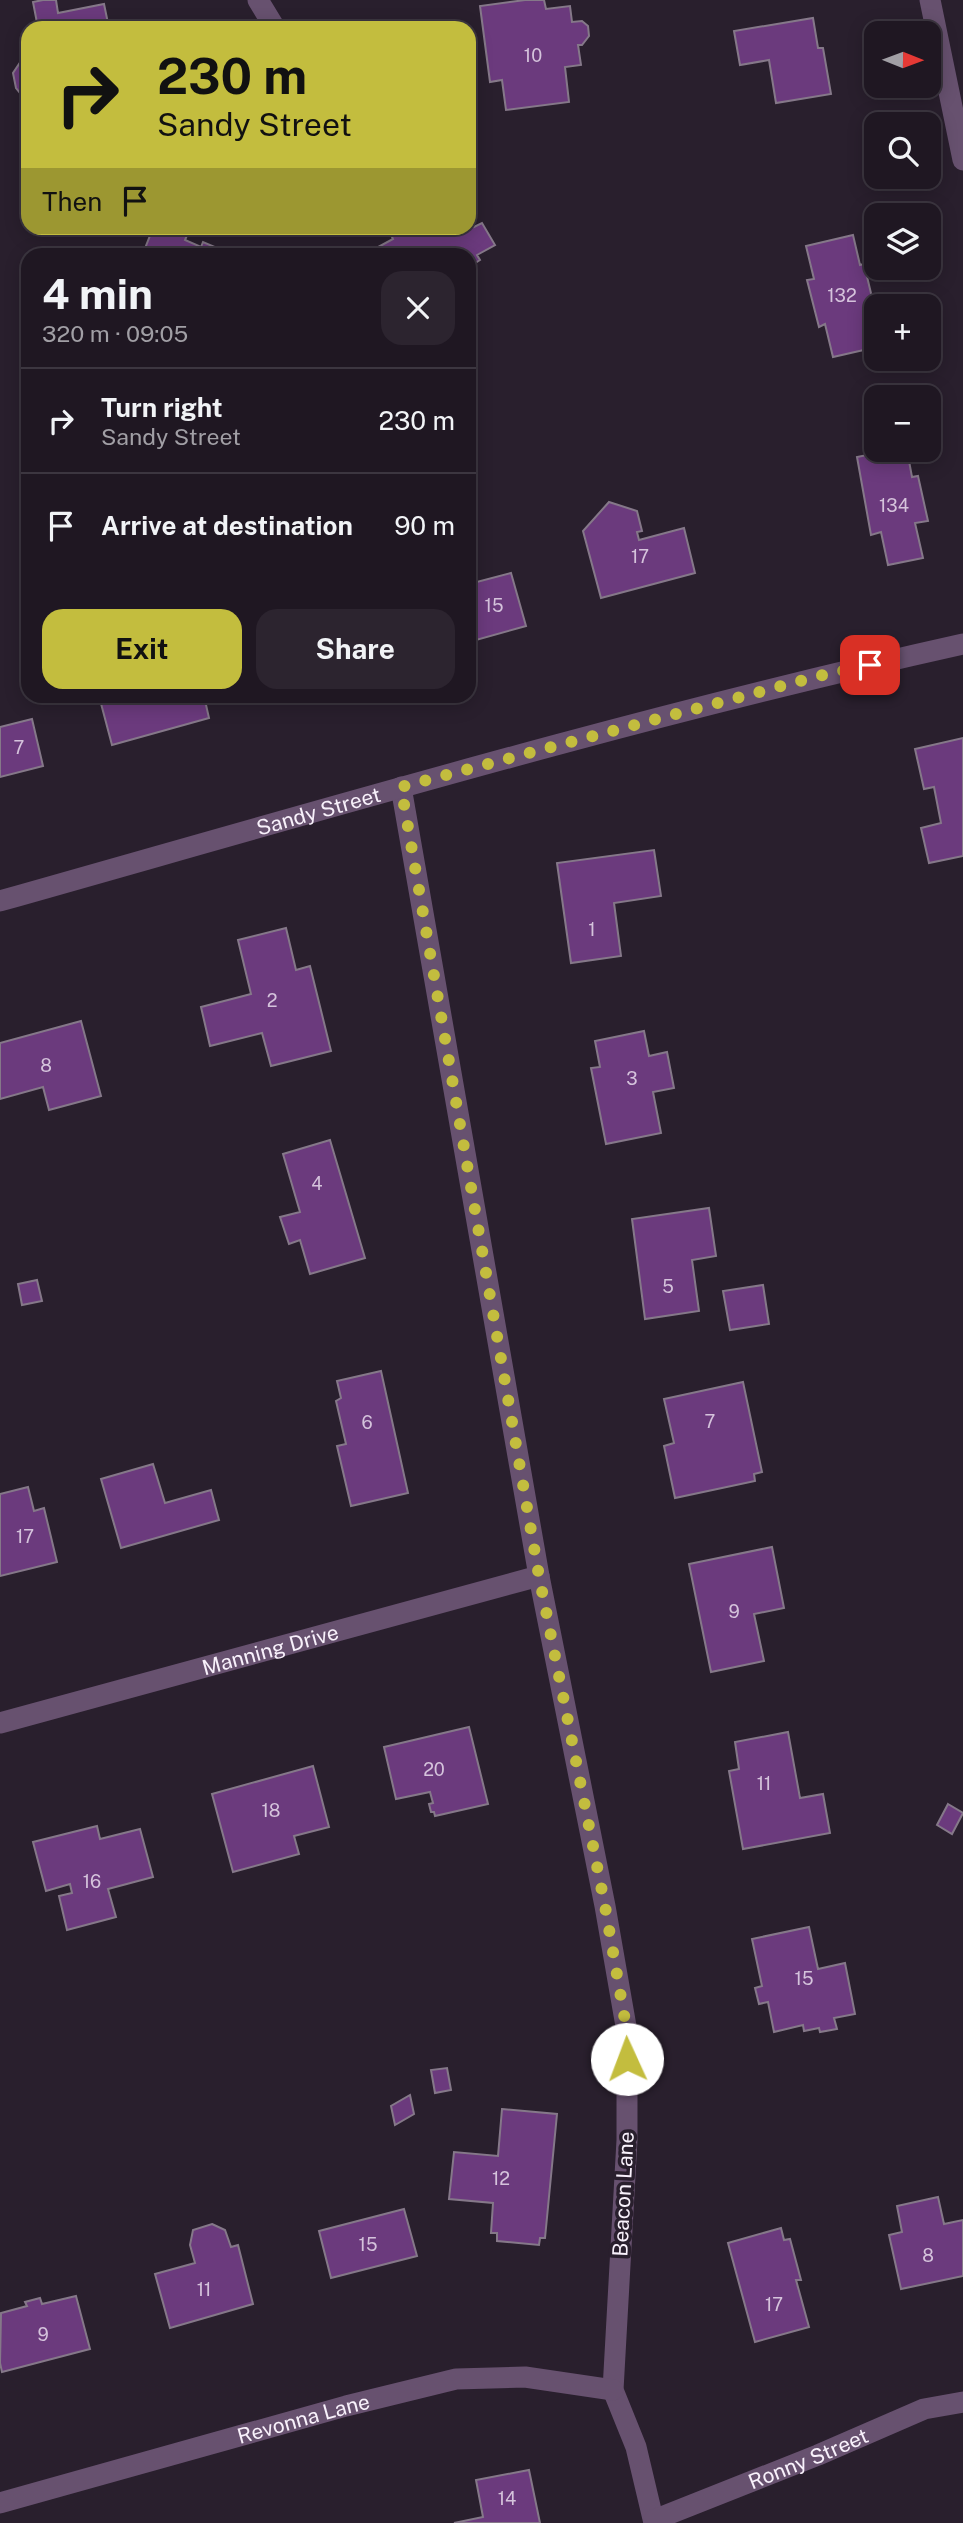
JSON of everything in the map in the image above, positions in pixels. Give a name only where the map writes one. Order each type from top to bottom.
[{"type":"street","points":[[258,0],[271,21]]},
{"type":"street","points":[[930,0],[963,160]]},
{"type":"street","name":"Sandy Street","points":[[0,901],[401,787],[823,675],[963,644]]},
{"type":"street","name":"Beacon Lane","points":[[401,787],[539,1576],[605,1906],[627,2032],[627,2140],[613,2390],[636,2447],[654,2521]]},
{"type":"street","name":"Manning Drive","points":[[0,1723],[539,1576]]},
{"type":"street","name":"Revonna Lane","points":[[0,2503],[346,2406],[456,2379],[526,2377],[613,2390]]},
{"type":"street","name":"Ronny Street","points":[[654,2521],[924,2409],[963,2402]]},
{"type":"building","points":[[56,0],[58,13],[104,4],[108,21],[37,21],[33,2]]},
{"type":"building","points":[[544,0],[546,9],[570,6],[572,22],[582,21],[588,26],[589,36],[582,45],[578,45],[581,65],[565,67],[569,102],[506,110],[502,80],[490,82],[480,6]]},
{"type":"building","points":[[813,18],[818,48],[823,48],[831,94],[776,103],[769,60],[740,65],[734,31]]},
{"type":"building","points":[[21,61],[21,94],[16,88],[13,73]]},
{"type":"building","points":[[482,223],[495,245],[477,255],[480,260],[476,263],[476,248],[376,248],[393,239],[391,235],[476,235],[476,226]]},
{"type":"building","points":[[150,235],[187,235],[185,240],[201,247],[203,242],[217,248],[145,248]]},
{"type":"building","points":[[853,235],[860,265],[864,264],[864,280],[868,280],[871,294],[864,294],[864,350],[833,357],[825,324],[819,327],[807,280],[814,279],[806,246]]},
{"type":"building","points":[[864,456],[864,462],[909,462],[912,477],[918,476],[928,521],[915,523],[923,558],[888,565],[881,532],[871,535],[857,457]]},
{"type":"building","points":[[609,502],[637,511],[642,531],[637,532],[639,540],[684,528],[695,573],[601,598],[583,531]]},
{"type":"building","points":[[511,573],[526,626],[476,640],[476,582]]},
{"type":"building","points":[[101,703],[206,703],[209,718],[112,745]]},
{"type":"building","points":[[32,719],[43,766],[0,777],[0,727]]},
{"type":"building","points":[[963,738],[963,856],[929,863],[921,828],[941,823],[934,787],[924,789],[915,749]]},
{"type":"building","points":[[654,850],[661,896],[614,903],[621,956],[571,963],[557,863]]},
{"type":"building","points":[[286,928],[296,970],[310,966],[331,1051],[271,1066],[262,1033],[210,1046],[201,1007],[251,994],[238,940]]},
{"type":"building","points":[[81,1021],[101,1096],[49,1110],[43,1087],[0,1099],[0,1043]]},
{"type":"building","points":[[644,1031],[649,1056],[667,1052],[674,1088],[653,1092],[661,1133],[606,1144],[591,1068],[600,1067],[595,1041]]},
{"type":"building","points":[[330,1140],[365,1258],[310,1274],[300,1240],[289,1244],[280,1217],[300,1212],[283,1154]]},
{"type":"building","points":[[709,1208],[716,1256],[692,1260],[699,1311],[645,1319],[632,1219]]},
{"type":"building","points":[[37,1280],[42,1301],[22,1305],[18,1284]]},
{"type":"building","points":[[763,1285],[769,1324],[730,1330],[723,1291]]},
{"type":"building","points":[[381,1371],[408,1493],[351,1506],[337,1446],[346,1444],[336,1401],[341,1398],[337,1381]]},
{"type":"building","points":[[743,1382],[762,1472],[754,1474],[755,1481],[675,1498],[664,1446],[674,1443],[664,1399]]},
{"type":"building","points":[[153,1464],[165,1503],[211,1490],[219,1520],[121,1548],[101,1479]]},
{"type":"building","points":[[28,1487],[34,1511],[44,1508],[57,1562],[0,1576],[0,1494]]},
{"type":"building","points":[[772,1547],[784,1608],[754,1614],[764,1661],[711,1672],[689,1564]]},
{"type":"building","points":[[469,1727],[488,1804],[435,1816],[429,1804],[433,1803],[430,1792],[396,1799],[384,1747]]},
{"type":"building","points":[[788,1732],[800,1798],[823,1794],[830,1833],[743,1849],[729,1771],[739,1769],[735,1742]]},
{"type":"building","points":[[313,1766],[329,1827],[294,1836],[299,1854],[233,1872],[212,1794]]},
{"type":"building","points":[[948,1804],[963,1813],[952,1834],[937,1825]]},
{"type":"building","points":[[97,1826],[100,1839],[140,1829],[153,1877],[108,1889],[116,1917],[67,1930],[59,1896],[72,1893],[70,1884],[46,1891],[33,1842]]},
{"type":"building","points":[[809,1927],[818,1969],[845,1963],[855,2014],[834,2018],[837,2029],[804,2031],[803,2025],[774,2032],[768,2002],[759,2004],[755,1988],[762,1986],[752,1939]]},
{"type":"building","points":[[447,2068],[451,2090],[435,2093],[431,2070]]},
{"type":"building","points":[[410,2095],[414,2114],[395,2125],[391,2106]]},
{"type":"building","points":[[502,2109],[557,2114],[545,2238],[540,2238],[539,2245],[497,2241],[497,2233],[491,2233],[493,2203],[449,2199],[454,2152],[498,2156]]},
{"type":"building","points":[[938,2197],[944,2224],[963,2220],[963,2276],[901,2289],[889,2235],[902,2232],[897,2206]]},
{"type":"building","points":[[404,2209],[417,2256],[331,2278],[319,2231]]},
{"type":"building","points":[[212,2224],[225,2230],[231,2247],[238,2245],[253,2304],[170,2328],[155,2274],[195,2263],[190,2245],[193,2230]]},
{"type":"building","points":[[781,2228],[784,2240],[790,2239],[801,2280],[796,2280],[809,2327],[755,2342],[728,2243]]},
{"type":"building","points":[[76,2296],[90,2349],[2,2372],[1,2313],[27,2306],[25,2302],[40,2298],[42,2304]]},
{"type":"building","points":[[529,2470],[540,2523],[454,2523],[483,2517],[476,2480]]},
{"type":"route","points":[[627,2059],[627,2032],[605,1906],[539,1576],[401,787],[823,675],[870,665]]}]
